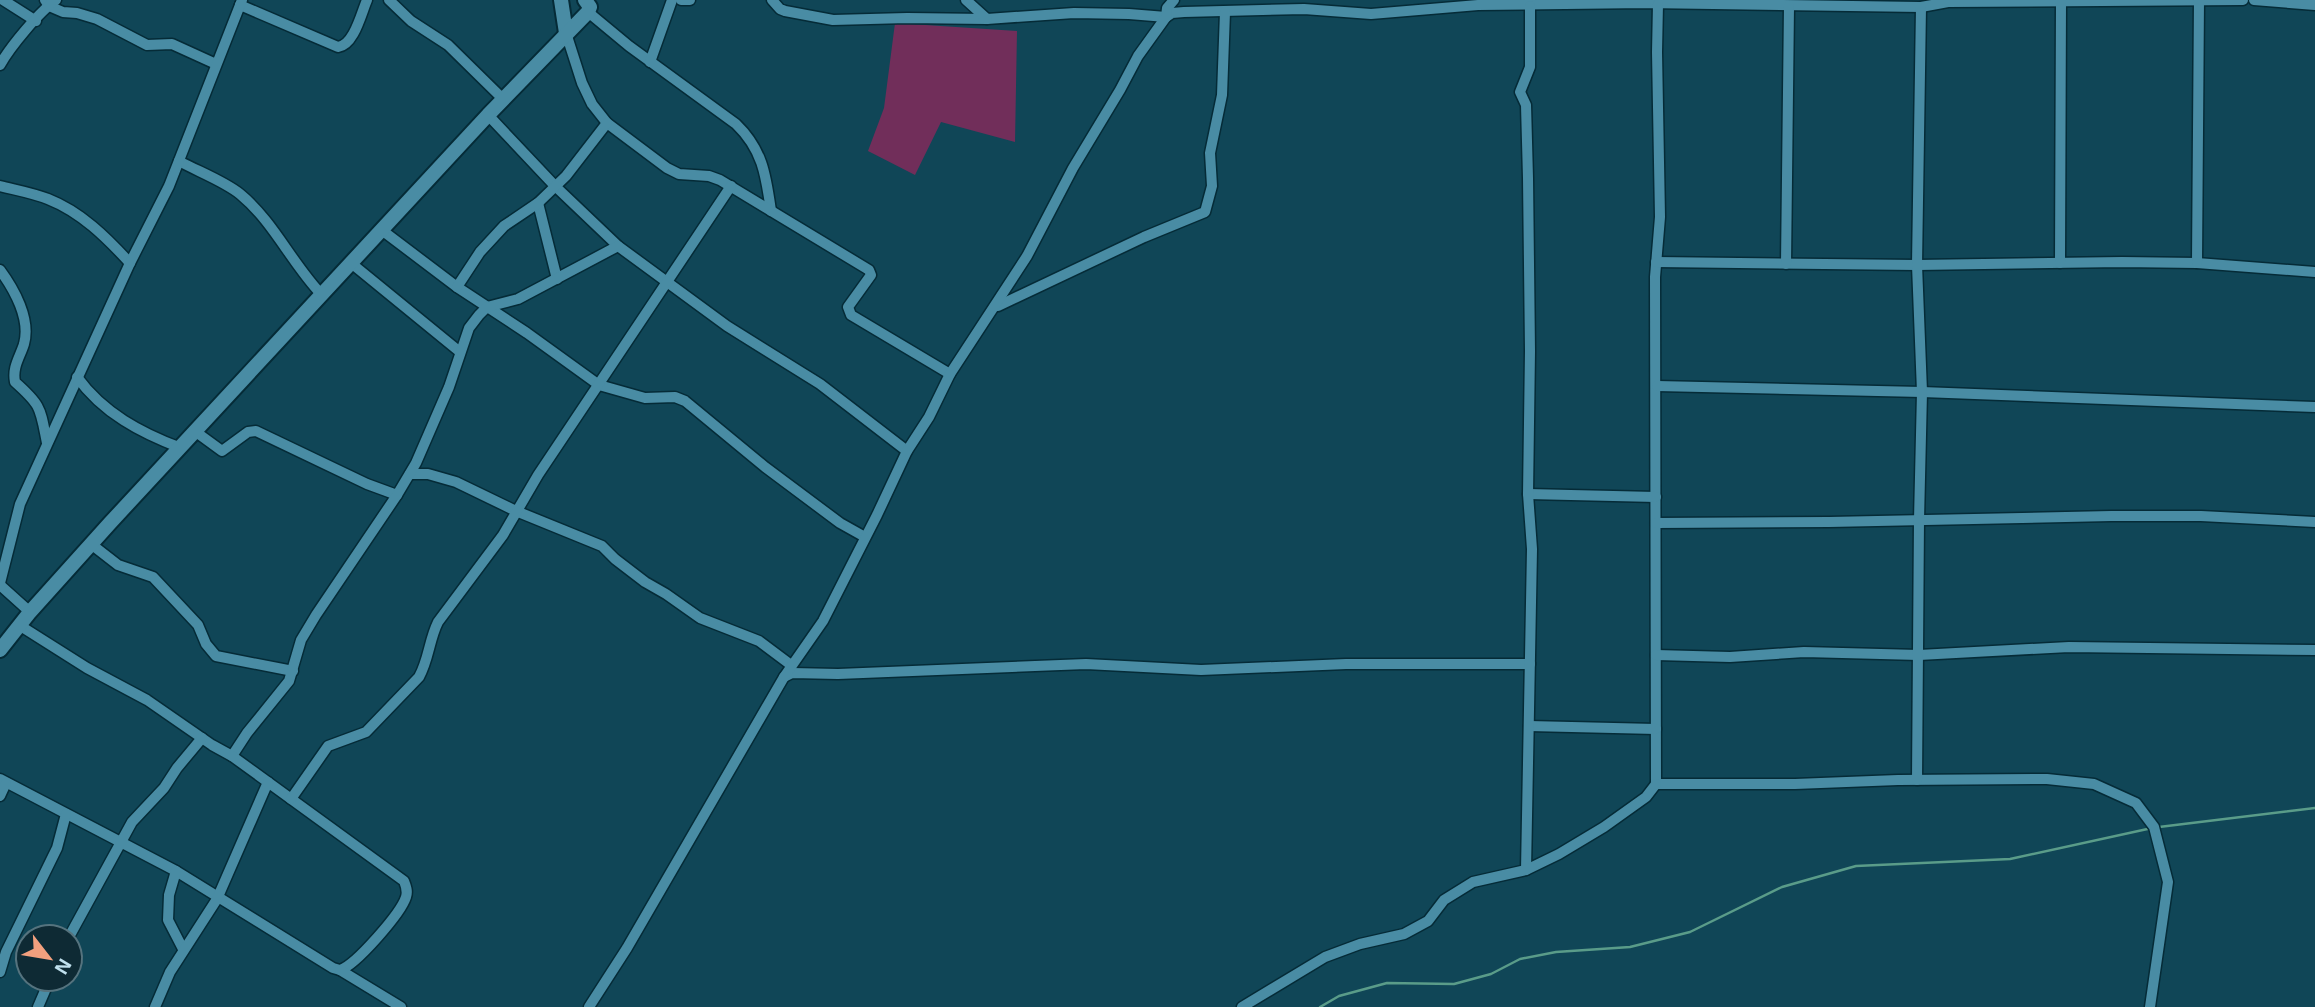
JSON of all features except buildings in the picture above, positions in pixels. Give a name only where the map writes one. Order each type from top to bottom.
[{"type":"main road","points":[[561,0],[566,33]]},
{"type":"main road","points":[[0,650],[91,544],[566,33],[587,6]]},
{"type":"street","points":[[3,0],[36,20]]},
{"type":"street","points":[[30,612],[0,584],[16,513],[130,263],[169,186],[241,3],[338,47],[344,46],[349,40],[367,0]]},
{"type":"street","points":[[389,0],[411,21],[448,45],[503,99]]},
{"type":"street","points":[[650,62],[672,0]]},
{"type":"street","points":[[681,0],[690,0]]},
{"type":"street","points":[[772,0],[785,11],[833,20],[987,19],[1064,13],[1166,17]]},
{"type":"street","points":[[966,0],[987,19]]},
{"type":"street","points":[[1166,17],[1167,8],[1174,0]]},
{"type":"street","points":[[2197,263],[2199,0]]},
{"type":"street","points":[[589,1007],[627,948],[791,665],[823,621],[907,451],[929,417],[950,374],[996,307],[1042,230],[1073,168],[1121,90],[1139,55],[1166,17],[1172,13],[1304,9],[1371,14],[1478,5],[1920,7],[1948,2],[2243,0]]},
{"type":"street","points":[[2254,0],[2315,5]]},
{"type":"street","points":[[2060,263],[2061,1]]},
{"type":"street","points":[[0,65],[50,2],[63,12],[97,19],[147,45],[172,44],[216,64]]},
{"type":"street","points":[[1242,1007],[1325,957],[1360,944],[1404,934],[1428,921],[1444,900],[1473,883],[1525,870],[1559,853],[1604,828],[1646,797],[1656,784],[1656,262],[1660,217],[1658,4]]},
{"type":"street","points":[[587,6],[608,31],[749,136],[759,153],[765,173],[771,211]]},
{"type":"street","points":[[1525,870],[1532,549],[1528,494],[1528,178],[1525,105],[1520,92],[1530,67],[1530,6]]},
{"type":"street","points":[[1786,264],[1789,6]]},
{"type":"street","points":[[1917,780],[1922,392],[1917,265],[1920,7]]},
{"type":"street","points":[[996,307],[1144,237],[1205,212],[1212,186],[1210,153],[1222,95],[1225,12]]},
{"type":"street","points":[[566,33],[582,83],[592,104],[607,123],[667,168],[679,174],[709,176],[731,186],[869,270],[871,275],[848,307],[851,315],[950,374]]},
{"type":"street","points":[[488,115],[555,186],[618,246],[727,326],[820,384],[907,451]]},
{"type":"street","points":[[457,287],[480,252],[505,226],[538,202],[566,176],[607,123]]},
{"type":"street","points":[[179,161],[239,193],[266,221],[305,278],[322,295]]},
{"type":"street","points":[[0,186],[46,198],[68,208],[103,234],[130,263]]},
{"type":"street","points":[[291,799],[328,746],[366,732],[412,685],[424,667],[432,634],[438,622],[490,555],[538,475],[731,186]]},
{"type":"street","points":[[538,202],[557,279]]},
{"type":"street","points":[[383,231],[457,287],[599,385],[645,398],[675,397],[685,401],[765,467],[840,523],[864,537]]},
{"type":"street","points":[[232,756],[289,681],[301,640],[410,474],[445,398],[469,328],[487,307],[518,299],[618,246]]},
{"type":"street","points":[[1656,262],[1917,265],[2197,263],[2315,272]]},
{"type":"street","points":[[351,263],[460,352]]},
{"type":"street","points":[[0,270],[10,284],[25,326],[25,340],[15,365],[15,382],[40,407],[47,443]]},
{"type":"street","points":[[78,377],[91,395],[124,421],[181,448]]},
{"type":"street","points":[[1657,386],[1922,392],[2315,407]]},
{"type":"street","points":[[196,432],[222,451],[248,432],[256,431],[366,484],[397,495]]},
{"type":"street","points":[[410,474],[428,474],[456,482],[516,511],[602,546],[645,582],[700,618],[759,640],[791,665]]},
{"type":"street","points":[[1528,494],[1656,497]]},
{"type":"street","points":[[1656,523],[2110,516],[2201,516],[2315,522]]},
{"type":"street","points":[[91,544],[118,565],[153,577],[198,625],[206,644],[216,656],[293,671]]},
{"type":"street","points":[[19,625],[87,668],[147,700],[232,756],[404,881],[407,891],[405,899],[395,915],[351,964],[340,970]]},
{"type":"street","points":[[1656,655],[1730,657],[1804,652],[1919,655],[2069,647],[2315,650]]},
{"type":"street","points":[[784,677],[792,673],[838,674],[1086,664],[1201,670],[1346,664],[1530,664]]},
{"type":"street","points":[[1529,726],[1656,729]]},
{"type":"street","points":[[77,923],[132,822],[164,788],[202,738]]},
{"type":"street","points":[[1656,784],[2047,779],[2094,784],[2136,803],[2154,827],[2168,882],[2150,1007]]},
{"type":"street","points":[[0,796],[3,781],[121,842],[401,1007]]},
{"type":"street","points":[[155,1007],[183,949],[218,899],[268,782]]},
{"type":"street","points":[[0,972],[6,952],[57,848],[66,814]]},
{"type":"street","points":[[176,872],[169,895],[168,920],[183,949]]},
{"type":"shaded area","points":[[895,23],[1017,31],[1015,142],[941,122],[915,175],[868,151],[884,108]]},
{"type":"waterway","points":[[2159,827],[2315,808]]},
{"type":"waterway","points":[[1320,1007],[1339,996],[1387,983],[1454,984],[1491,974],[1520,959],[1556,952],[1630,947],[1690,932],[1782,887],[1856,866],[2010,859],[2152,828]]}]
